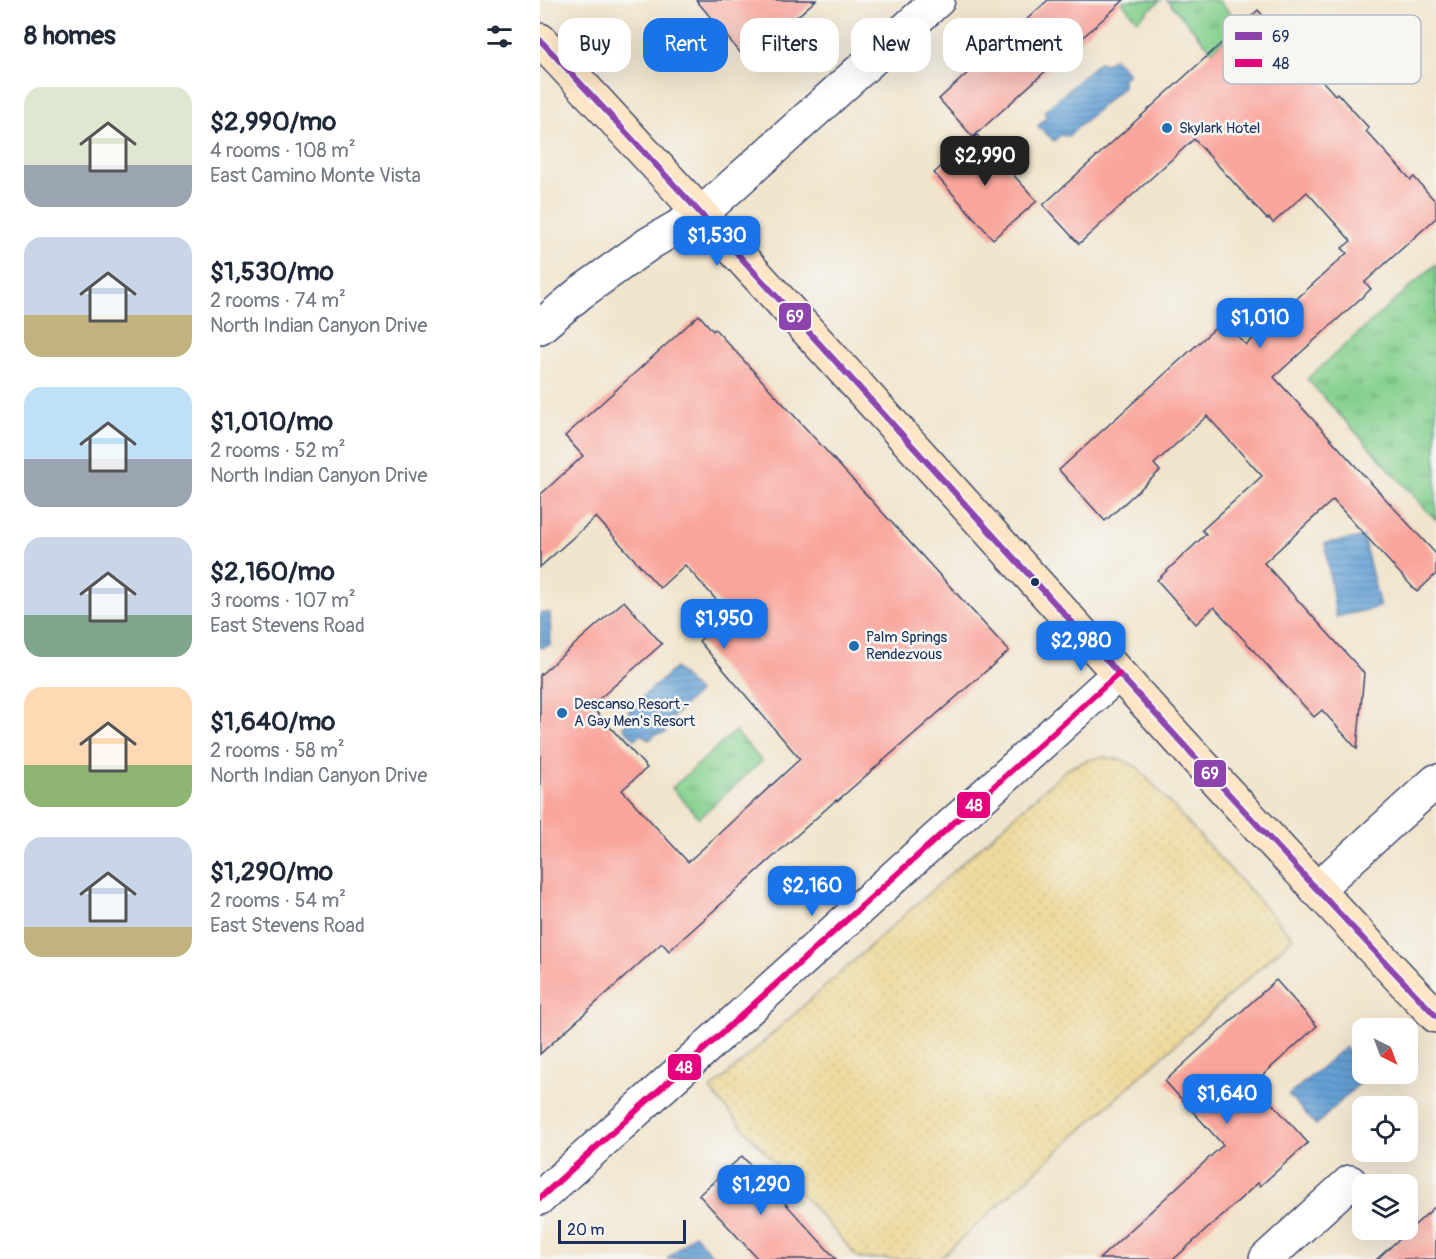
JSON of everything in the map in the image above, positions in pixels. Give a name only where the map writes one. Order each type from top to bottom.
[{"type":"main road","points":[[540,40],[702,213],[1316,890],[1436,1016]]},
{"type":"street","points":[[540,327],[580,293],[650,243],[702,213],[938,0]]},
{"type":"street","points":[[540,1198],[1118,674]]},
{"type":"street","points":[[1316,890],[1436,781]]},
{"type":"street","points":[[1266,1259],[1350,1182]]},
{"type":"green space","points":[[1124,0],[1161,0],[1137,20],[1122,2]]},
{"type":"green space","points":[[1167,0],[1218,0],[1232,15],[1223,15],[1223,41],[1212,51]]},
{"type":"green space","points":[[1436,264],[1436,520],[1307,379]]},
{"type":"green space","points":[[735,731],[762,761],[699,818],[672,788]]},
{"type":"sand","points":[[1103,757],[1123,760],[1137,767],[1293,938],[939,1259],[859,1259],[710,1090],[1067,769],[1088,760]]},
{"type":"water","points":[[1114,58],[1129,74],[1123,78],[1123,87],[1068,136],[1060,135],[1054,141],[1038,126],[1046,118],[1045,111],[1099,62],[1106,64]]},
{"type":"water","points":[[1363,537],[1380,607],[1336,617],[1325,543]]},
{"type":"water","points":[[540,613],[550,613],[551,645],[540,648]]},
{"type":"water","points":[[675,668],[698,692],[667,723],[665,733],[656,734],[649,740],[641,734],[635,739],[623,727],[629,719],[629,709]]},
{"type":"water","points":[[1345,1047],[1352,1054],[1352,1084],[1359,1084],[1316,1125],[1289,1095]]},
{"type":"water","points":[[694,1234],[716,1259],[667,1259]]},
{"type":"building","points":[[696,0],[816,0],[796,18],[740,18],[740,52],[728,38],[728,18],[711,18]]},
{"type":"building","points":[[1048,0],[1124,0],[1083,37],[1083,18],[1028,18]]},
{"type":"building","points":[[1258,10],[1263,15],[1252,15]]},
{"type":"building","points":[[1223,42],[1223,84],[1325,84],[1335,95],[1337,93],[1369,128],[1366,131],[1411,180],[1414,177],[1436,202],[1436,218],[1365,282],[1371,289],[1274,377],[1436,554],[1436,574],[1417,592],[1333,500],[1264,563],[1364,673],[1357,749],[1322,710],[1314,717],[1214,607],[1196,624],[1157,580],[1206,534],[1202,530],[1262,476],[1207,416],[1154,464],[1160,471],[1105,521],[1059,470],[1223,321],[1246,345],[1347,253],[1342,248],[1351,241],[1307,192],[1273,223],[1194,139],[1079,244],[1043,205]]},
{"type":"building","points":[[969,72],[1045,72],[973,137],[939,99]]},
{"type":"building","points":[[977,135],[1037,201],[993,239],[934,173]]},
{"type":"building","points":[[699,315],[713,331],[715,329],[1009,651],[836,800],[669,951],[662,943],[540,1054],[540,675],[624,601],[662,644],[591,706],[647,768],[622,790],[688,862],[800,759],[699,641],[729,614],[685,565],[660,588],[596,517],[540,567],[540,495],[583,456],[565,436]]},
{"type":"building","points":[[1276,980],[1317,1026],[1254,1083],[1308,1143],[1260,1186],[1258,1183],[1174,1259],[1099,1259],[1223,1145],[1165,1081]]},
{"type":"building","points":[[742,1156],[836,1259],[758,1259],[699,1195]]},
{"type":"building","points":[[1436,1206],[1436,1259],[1377,1259],[1398,1240],[1418,1240],[1418,1222]]},
{"type":"transit line","name":"69","points":[[540,40],[765,283],[1210,774],[1436,1016]]},
{"type":"transit line","name":"48","points":[[540,1198],[1118,674]]},
{"type":"place","name":"Skylark Hotel","points":[[1167,128]]},
{"type":"place","name":"Palm Springs Rendezvous","points":[[854,646]]},
{"type":"place","name":"Descanso Resort - A Gay Men's Resort","points":[[562,713]]}]
